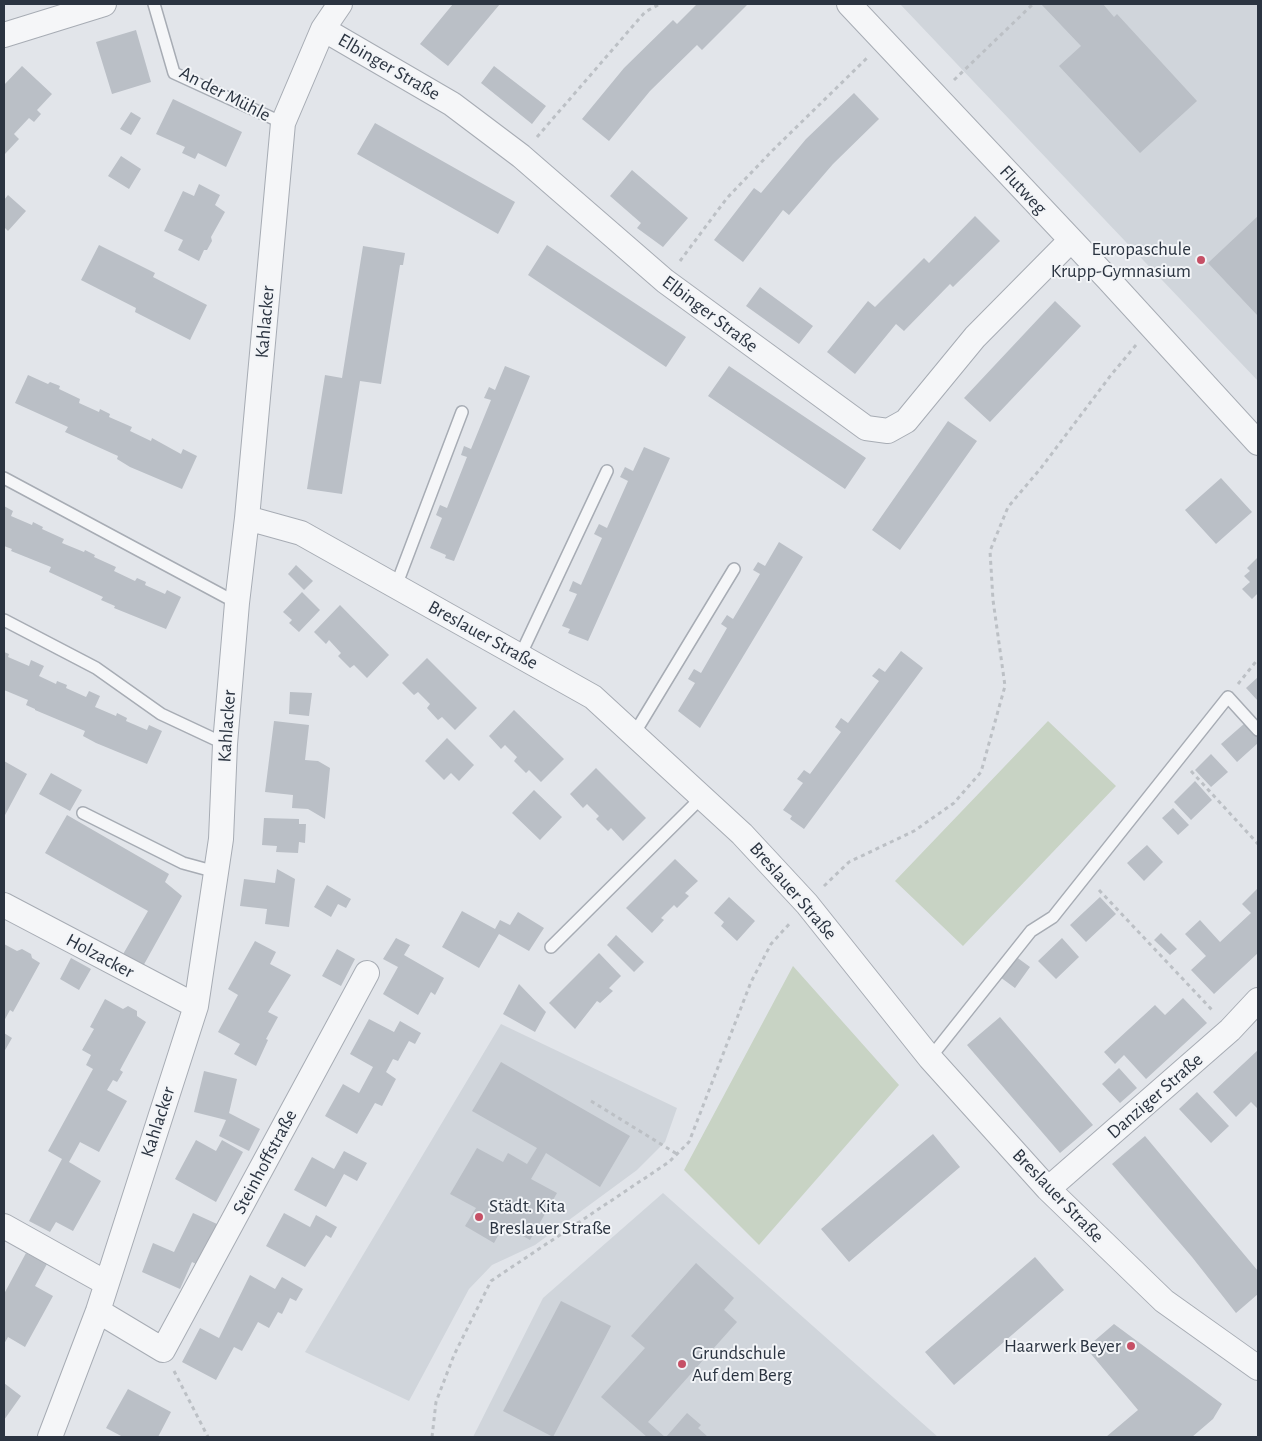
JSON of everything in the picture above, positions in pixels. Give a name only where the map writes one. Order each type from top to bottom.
[{"type":"street","points":[[4,35],[104,4]]},
{"type":"street","name":"Kahlacker","points":[[50,1437],[98,1312],[196,1006],[221,839],[225,744],[237,603],[247,518],[283,123],[323,29],[340,4]]},
{"type":"street","name":"Flutweg","points":[[848,4],[1071,240],[1258,443]]},
{"type":"street","name":"Elbinger Straße","points":[[323,29],[452,104],[521,156],[665,281],[866,428],[888,431],[906,421],[975,337],[1071,240]]},
{"type":"street","name":"Breslauer Straße","points":[[247,518],[301,533],[593,697],[742,834],[807,904],[930,1058],[1048,1189],[1164,1301],[1258,1368]]},
{"type":"street","name":"Holzacker","points":[[4,905],[196,1006]]},
{"type":"street","name":"Steinhoffstraße","points":[[163,1350],[367,973]]},
{"type":"street","name":"Danziger Straße","points":[[1048,1189],[1230,1030],[1258,1000]]},
{"type":"street","points":[[4,1226],[106,1284]]},
{"type":"street","points":[[98,1312],[163,1350]]},
{"type":"lane","name":"An der Mühle","points":[[154,4],[174,73],[283,123]]},
{"type":"lane","points":[[396,586],[462,412]]},
{"type":"lane","points":[[520,656],[607,472]]},
{"type":"lane","points":[[4,478],[237,603]]},
{"type":"lane","points":[[634,734],[734,569]]},
{"type":"lane","points":[[4,620],[96,668],[161,714],[225,744]]},
{"type":"lane","points":[[930,1058],[1031,932],[1053,917],[1228,697],[1258,730]]},
{"type":"lane","points":[[551,947],[702,797]]},
{"type":"lane","points":[[84,813],[183,863],[216,872]]},
{"type":"path","points":[[521,156],[645,12],[660,4]]},
{"type":"path","points":[[936,97],[1033,4]]},
{"type":"path","points":[[665,281],[727,198],[884,41]]},
{"type":"path","points":[[432,1437],[436,1402],[454,1355],[491,1281],[669,1162],[689,1142],[751,982],[771,944],[849,862],[914,831],[954,804],[981,772],[1005,686],[993,600],[990,552],[1008,507],[1041,468],[1111,375],[1151,328]]},
{"type":"path","points":[[1228,697],[1258,659]]},
{"type":"path","points":[[1179,758],[1258,844]]},
{"type":"path","points":[[1086,876],[1230,1030]]},
{"type":"path","points":[[591,1101],[677,1154]]},
{"type":"path","points":[[163,1350],[208,1437]]},
{"type":"shaded area","name":"Europaschule Krupp-Gymnasium","points":[[900,4],[1258,4],[1258,381],[1029,140]]},
{"type":"shaded area","name":"Städt. Kita Breslauer Straße","points":[[501,1024],[677,1108],[665,1142],[637,1170],[535,1245],[492,1265],[469,1289],[409,1401],[305,1352]]},
{"type":"shaded area","name":"Grundschule Auf dem Berg","points":[[663,1193],[938,1437],[473,1437],[543,1298]]},
{"type":"green space","points":[[1048,721],[1116,786],[963,946],[895,881]]},
{"type":"green space","points":[[793,966],[899,1085],[759,1245],[684,1170]]},
{"type":"building","points":[[453,4],[500,4],[448,66],[420,44]]},
{"type":"building","points":[[697,4],[748,4],[702,50],[697,45],[650,91],[609,141],[582,119],[624,68],[673,20],[677,24]]},
{"type":"building","points":[[1041,4],[1103,4],[1114,17],[1117,14],[1197,101],[1140,153],[1059,66],[1081,46]]},
{"type":"building","points":[[136,30],[151,82],[112,94],[96,42]]},
{"type":"building","points":[[22,66],[52,94],[37,110],[41,114],[34,122],[29,118],[14,134],[19,139],[4,155],[4,85]]},
{"type":"building","points":[[494,66],[546,106],[532,124],[481,83]]},
{"type":"building","points":[[854,93],[879,119],[833,164],[789,215],[783,210],[743,262],[714,240],[754,188],[761,193],[806,139]]},
{"type":"building","points":[[173,99],[242,132],[226,167],[198,153],[195,159],[182,153],[185,147],[156,134]]},
{"type":"building","points":[[131,112],[141,118],[131,135],[120,129]]},
{"type":"building","points":[[375,123],[515,202],[498,234],[357,154]]},
{"type":"building","points":[[121,156],[141,169],[129,189],[108,176]]},
{"type":"building","points":[[632,170],[688,218],[663,247],[637,228],[641,223],[610,196]]},
{"type":"building","points":[[199,184],[220,195],[215,205],[225,212],[211,237],[212,241],[207,250],[204,250],[199,261],[178,250],[183,240],[164,231],[183,191],[194,196]]},
{"type":"building","points":[[8,195],[26,211],[8,231],[4,227],[4,200]]},
{"type":"building","points":[[975,216],[1000,241],[953,287],[950,284],[904,331],[896,324],[855,374],[827,352],[868,301],[875,307],[924,258],[929,263]]},
{"type":"building","points":[[1258,216],[1258,316],[1208,263]]},
{"type":"building","points":[[99,245],[155,273],[153,277],[207,305],[190,340],[135,312],[136,308],[81,280]]},
{"type":"building","points":[[547,245],[686,337],[666,367],[528,275]]},
{"type":"building","points":[[363,246],[405,253],[403,265],[400,265],[381,384],[360,381],[342,494],[307,489],[325,375],[342,378]]},
{"type":"building","points":[[760,287],[813,326],[799,344],[746,306]]},
{"type":"building","points":[[1055,301],[1081,326],[990,422],[964,398]]},
{"type":"building","points":[[505,366],[530,376],[454,561],[445,558],[446,555],[430,548],[442,518],[436,515],[440,505],[447,508],[467,457],[461,455],[464,446],[471,449],[491,400],[484,398],[489,387],[495,390]]},
{"type":"building","points":[[729,366],[866,458],[845,489],[708,396]]},
{"type":"building","points":[[28,375],[48,384],[50,382],[60,386],[59,389],[80,399],[79,403],[99,412],[100,409],[110,414],[109,417],[132,427],[130,431],[151,441],[152,438],[181,454],[183,449],[197,456],[182,489],[130,467],[117,459],[118,456],[65,432],[68,427],[15,403]]},
{"type":"building","points":[[948,421],[977,441],[900,550],[872,530]]},
{"type":"building","points":[[644,447],[670,458],[588,641],[568,633],[570,629],[562,626],[577,594],[569,591],[573,581],[581,585],[602,538],[594,534],[599,524],[607,528],[628,481],[620,477],[625,467],[633,471]]},
{"type":"building","points":[[1221,478],[1252,512],[1216,544],[1185,510]]},
{"type":"building","points":[[4,506],[13,511],[11,516],[32,525],[33,522],[43,527],[42,529],[64,539],[62,543],[84,552],[85,550],[95,555],[94,557],[116,567],[114,571],[135,581],[137,578],[146,582],[145,585],[165,594],[167,590],[181,597],[166,629],[114,608],[115,606],[101,600],[103,597],[49,572],[51,567],[11,551],[12,549],[4,546]]},
{"type":"building","points":[[779,542],[803,557],[700,728],[678,711],[695,683],[688,679],[694,669],[701,673],[727,628],[721,624],[727,615],[733,619],[760,574],[753,570],[758,562],[765,566]]},
{"type":"building","points":[[1258,557],[1258,593],[1252,599],[1242,589],[1250,582],[1244,576],[1250,571],[1247,568]]},
{"type":"building","points":[[296,565],[313,581],[304,590],[288,574]]},
{"type":"building","points":[[302,592],[320,610],[299,632],[289,623],[292,620],[283,612]]},
{"type":"building","points":[[340,605],[389,655],[367,678],[354,665],[350,668],[338,656],[341,653],[329,640],[326,644],[314,632]]},
{"type":"building","points":[[901,651],[923,668],[804,829],[790,819],[792,816],[783,810],[803,783],[797,779],[804,770],[810,774],[841,732],[835,727],[841,718],[848,723],[879,681],[872,676],[879,668],[885,672]]},
{"type":"building","points":[[4,652],[9,654],[8,657],[29,666],[31,660],[44,666],[39,676],[56,684],[57,681],[67,685],[66,688],[86,697],[89,691],[100,696],[95,707],[116,716],[117,713],[127,718],[126,721],[147,730],[149,725],[162,731],[147,764],[96,743],[83,736],[85,731],[35,710],[26,705],[28,700],[4,690]]},
{"type":"building","points":[[427,658],[477,708],[455,730],[442,717],[438,720],[427,708],[430,704],[418,692],[414,695],[402,683]]},
{"type":"building","points":[[1258,677],[1258,701],[1246,688]]},
{"type":"building","points":[[290,692],[312,693],[309,716],[289,714]]},
{"type":"building","points":[[514,710],[564,759],[541,782],[529,770],[526,773],[514,761],[517,757],[505,745],[501,749],[489,736]]},
{"type":"building","points":[[274,721],[309,725],[305,760],[318,761],[330,768],[325,819],[308,809],[292,808],[293,795],[265,792]]},
{"type":"building","points":[[1245,723],[1258,737],[1258,743],[1237,762],[1221,744]]},
{"type":"building","points":[[447,738],[474,765],[459,781],[451,773],[444,780],[425,761]]},
{"type":"building","points":[[1211,754],[1228,772],[1211,787],[1195,770]]},
{"type":"building","points":[[4,761],[27,774],[4,817]]},
{"type":"building","points":[[596,768],[646,818],[623,841],[611,828],[608,831],[596,819],[599,816],[587,804],[583,808],[570,794]]},
{"type":"building","points":[[51,773],[82,790],[70,811],[39,794]]},
{"type":"building","points":[[1195,781],[1212,800],[1191,820],[1174,802]]},
{"type":"building","points":[[534,790],[562,817],[540,840],[512,813]]},
{"type":"building","points":[[1173,808],[1189,825],[1178,835],[1162,818]]},
{"type":"building","points":[[67,815],[169,874],[165,882],[182,896],[142,968],[122,956],[148,911],[45,853]]},
{"type":"building","points":[[264,818],[299,819],[299,824],[306,824],[305,843],[299,842],[298,853],[276,852],[277,846],[262,845]]},
{"type":"building","points":[[1147,845],[1163,862],[1144,881],[1127,863]]},
{"type":"building","points":[[675,859],[698,881],[685,893],[689,896],[677,908],[674,905],[661,918],[664,920],[652,933],[626,908]]},
{"type":"building","points":[[277,869],[295,879],[289,927],[265,924],[267,909],[240,906],[244,879],[275,883]]},
{"type":"building","points":[[327,885],[351,899],[346,908],[338,904],[331,917],[314,907]]},
{"type":"building","points":[[1258,888],[1258,953],[1214,994],[1191,970],[1206,956],[1185,934],[1200,920],[1220,942],[1251,913],[1242,904]]},
{"type":"building","points":[[729,897],[755,921],[737,941],[721,926],[724,922],[714,913]]},
{"type":"building","points":[[1100,897],[1116,914],[1086,942],[1070,925]]},
{"type":"building","points":[[462,911],[495,929],[500,920],[510,925],[518,912],[544,928],[529,951],[499,934],[479,968],[442,947]]},
{"type":"building","points":[[1161,933],[1177,949],[1170,955],[1154,940]]},
{"type":"building","points":[[616,935],[644,962],[634,972],[607,945]]},
{"type":"building","points":[[396,938],[410,945],[404,955],[444,978],[435,995],[431,992],[418,1015],[383,994],[398,967],[383,959]]},
{"type":"building","points":[[1062,938],[1079,957],[1056,979],[1038,961]]},
{"type":"building","points":[[255,941],[276,952],[270,964],[291,975],[268,1012],[278,1017],[266,1039],[268,1040],[256,1066],[234,1054],[240,1044],[218,1032],[238,995],[228,989]]},
{"type":"building","points":[[4,944],[17,951],[22,949],[31,954],[32,958],[40,963],[13,1012],[10,1010],[4,1021]]},
{"type":"building","points":[[337,949],[355,959],[341,986],[322,976]]},
{"type":"building","points":[[599,953],[621,976],[609,988],[613,991],[600,1003],[597,1001],[575,1029],[549,1003]]},
{"type":"building","points":[[1015,956],[1030,967],[1015,988],[1000,977]]},
{"type":"building","points":[[71,958],[91,969],[79,990],[60,979]]},
{"type":"building","points":[[519,984],[546,1012],[535,1032],[503,1014]]},
{"type":"building","points":[[1183,998],[1207,1023],[1146,1079],[1124,1055],[1115,1064],[1104,1052],[1155,1005],[1165,1015]]},
{"type":"building","points":[[105,999],[123,1009],[128,1006],[137,1011],[137,1016],[146,1022],[120,1070],[123,1072],[117,1082],[113,1080],[107,1090],[127,1101],[99,1152],[80,1142],[69,1162],[101,1181],[73,1231],[56,1222],[50,1232],[29,1221],[62,1159],[48,1151],[93,1069],[86,1065],[91,1055],[82,1050],[94,1029],[90,1027]]},
{"type":"building","points":[[1000,1017],[1093,1125],[1060,1153],[967,1045]]},
{"type":"building","points":[[369,1019],[394,1032],[400,1021],[421,1033],[415,1044],[409,1041],[398,1061],[393,1059],[386,1072],[396,1079],[382,1106],[375,1103],[357,1134],[325,1116],[343,1084],[359,1093],[373,1067],[350,1054]]},
{"type":"building","points":[[4,1033],[12,1038],[4,1052]]},
{"type":"building","points":[[1258,1050],[1258,1109],[1251,1102],[1236,1117],[1213,1092]]},
{"type":"building","points":[[501,1062],[630,1136],[600,1187],[546,1153],[531,1179],[557,1193],[530,1240],[504,1225],[494,1243],[465,1226],[476,1208],[450,1194],[477,1148],[503,1162],[508,1153],[527,1164],[537,1148],[472,1111]]},
{"type":"building","points":[[1119,1068],[1137,1088],[1120,1103],[1102,1084]]},
{"type":"building","points":[[204,1071],[237,1079],[229,1113],[260,1129],[249,1151],[219,1136],[226,1120],[194,1112]]},
{"type":"building","points":[[1197,1092],[1229,1126],[1211,1143],[1179,1109]]},
{"type":"building","points":[[933,1134],[960,1167],[849,1262],[821,1229]]},
{"type":"building","points":[[1145,1136],[1258,1271],[1258,1294],[1236,1313],[1192,1257],[1112,1164]]},
{"type":"building","points":[[196,1140],[216,1151],[222,1140],[243,1152],[216,1202],[175,1179]]},
{"type":"building","points":[[344,1151],[367,1163],[357,1181],[344,1174],[326,1207],[294,1190],[312,1157],[334,1169]]},
{"type":"building","points":[[193,1213],[217,1224],[196,1264],[192,1262],[180,1289],[142,1272],[153,1243],[174,1252]]},
{"type":"building","points":[[284,1213],[310,1227],[316,1215],[337,1227],[331,1238],[326,1235],[305,1267],[266,1246]]},
{"type":"building","points":[[26,1253],[47,1264],[35,1286],[53,1296],[25,1347],[8,1337],[4,1344],[4,1294]]},
{"type":"building","points":[[1035,1257],[1064,1290],[954,1385],[925,1352]]},
{"type":"building","points":[[696,1263],[734,1298],[724,1310],[737,1322],[648,1422],[665,1437],[647,1437],[601,1397],[645,1348],[631,1336]]},
{"type":"building","points":[[250,1275],[275,1289],[282,1277],[303,1289],[296,1301],[290,1298],[282,1314],[278,1312],[269,1328],[258,1322],[242,1351],[234,1347],[216,1380],[182,1362],[200,1328],[219,1338]]},
{"type":"building","points":[[561,1301],[611,1326],[553,1437],[503,1411]]},
{"type":"building","points":[[1114,1324],[1222,1404],[1213,1419],[1192,1437],[1106,1437],[1138,1410],[1086,1348]]},
{"type":"building","points":[[4,1383],[21,1396],[4,1420]]},
{"type":"building","points":[[128,1389],[171,1412],[158,1437],[123,1437],[106,1428]]},
{"type":"building","points":[[687,1413],[701,1425],[698,1428],[708,1437],[666,1437]]},
{"type":"place","name":"Europaschule Krupp-Gymnasium","points":[[1201,260]]},
{"type":"place","name":"Städt. Kita Breslauer Straße","points":[[479,1217]]},
{"type":"place","name":"Haarwerk Beyer","points":[[1131,1346]]},
{"type":"place","name":"Grundschule Auf dem Berg","points":[[682,1364]]}]
